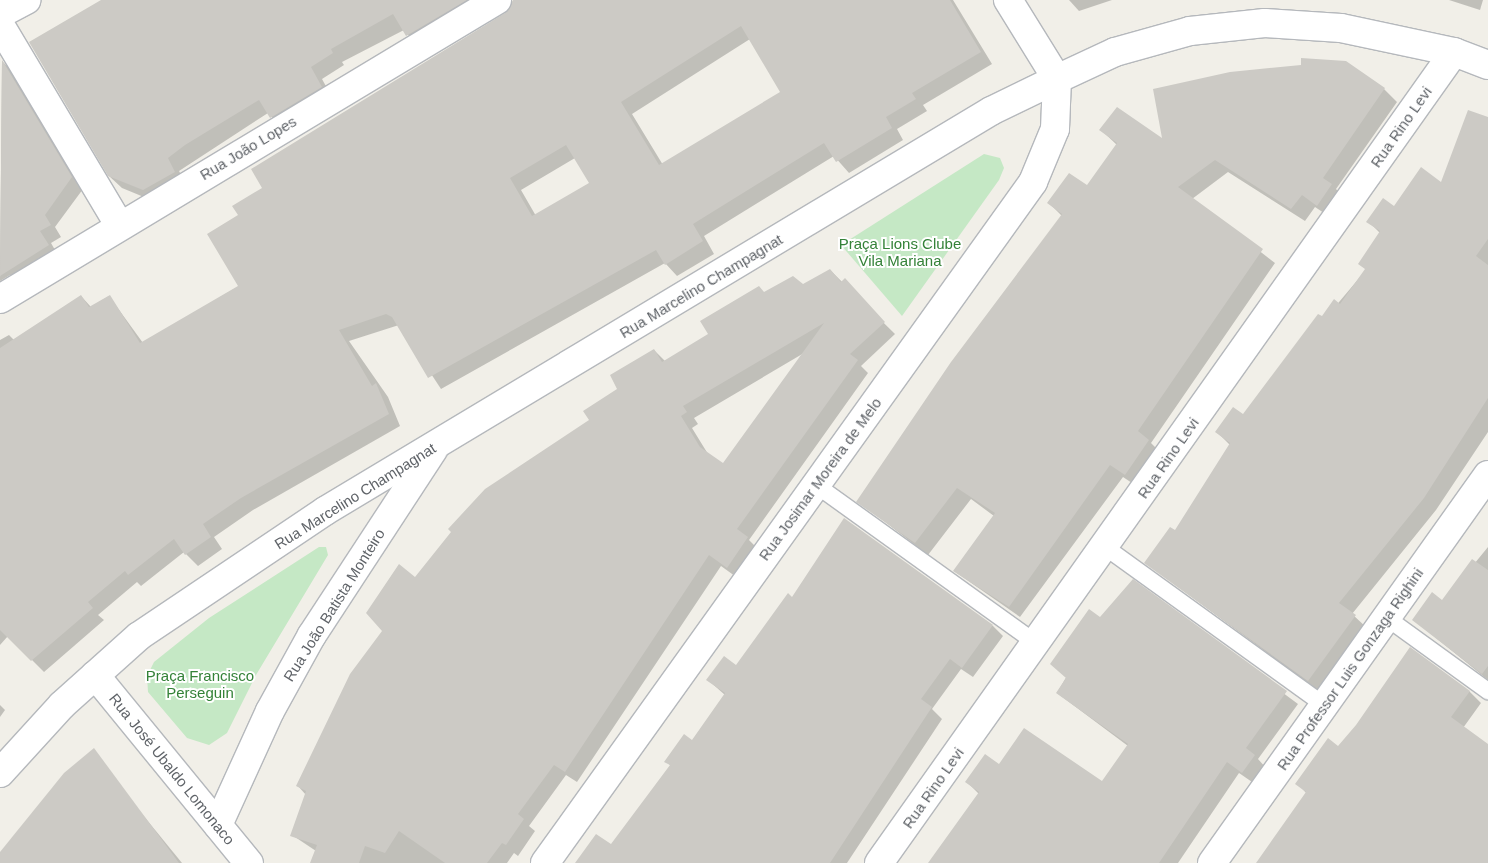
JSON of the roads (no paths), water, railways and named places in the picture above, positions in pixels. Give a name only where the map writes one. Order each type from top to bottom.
[{"type":"street","points":[[0,14],[26,0]]},
{"type":"street","name":"Rua João Lopes","points":[[0,299],[119,225],[497,0]]},
{"type":"street","points":[[1008,0],[1057,80]]},
{"type":"street","name":"Rua Marcelino Champagnat","points":[[0,773],[95,675],[147,631],[326,511],[991,111],[1115,52],[1190,30],[1265,23],[1341,28],[1454,52],[1488,65]]},
{"type":"street","points":[[0,25],[119,225]]},
{"type":"street","name":"Rua Rino Levi","points":[[879,863],[1105,547],[1454,52]]},
{"type":"street","name":"Rua Josimar Moreira de Melo","points":[[546,863],[1033,182],[1054,128],[1057,80]]},
{"type":"street","name":"Rua João Batista Monteiro","points":[[218,825],[270,711],[312,636],[437,445]]},
{"type":"street","name":"Rua Professor Luis Gonzaga Righini","points":[[1212,863],[1488,475]]},
{"type":"street","name":"Rua José Ubaldo Lomonaco","points":[[95,675],[249,863]]},
{"type":"lane","points":[[816,485],[1036,643]]},
{"type":"lane","points":[[1105,547],[1324,706]]},
{"type":"lane","points":[[1386,618],[1488,692]]},
{"type":"park label","name":"Praça Lions Clube Vila Mariana","points":[[900,252]]},
{"type":"park label","name":"Praça Francisco Perseguin","points":[[200,684]]}]
